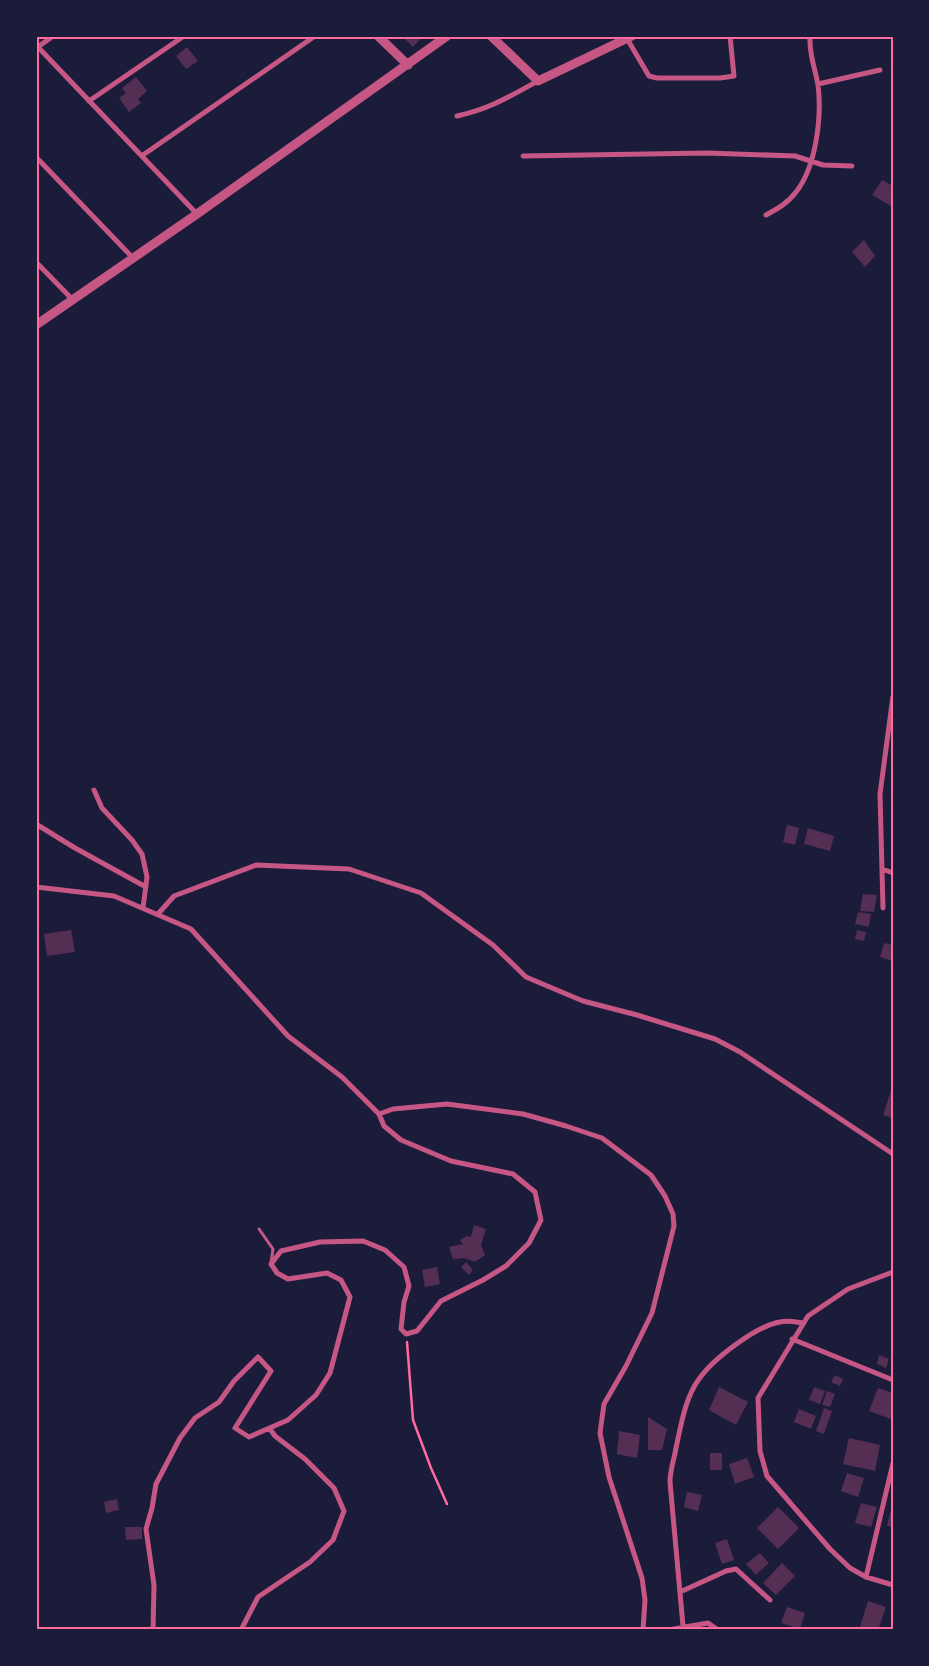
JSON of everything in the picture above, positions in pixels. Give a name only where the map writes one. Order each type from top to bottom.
[{"type":"street","points":[[53,36],[37,46],[198,214]]},
{"type":"street","points":[[89,101],[184,36]]},
{"type":"street","points":[[143,155],[315,36]]},
{"type":"street","points":[[378,36],[408,65]]},
{"type":"street","points":[[36,325],[132,257],[198,214],[447,36]]},
{"type":"street","points":[[492,36],[538,81]]},
{"type":"street","points":[[457,116],[478,112],[498,104],[538,81],[628,37],[649,76],[658,78],[720,78],[734,76],[730,36]]},
{"type":"street","points":[[766,215],[783,206],[796,193],[805,178],[811,160],[820,119],[818,84],[811,57],[810,36]]},
{"type":"street","points":[[818,84],[880,70]]},
{"type":"street","points":[[524,156],[707,153],[795,156],[823,165],[852,166]]},
{"type":"street","points":[[36,157],[132,257]]},
{"type":"street","points":[[36,262],[72,299]]},
{"type":"street","points":[[883,908],[880,794],[893,696]]},
{"type":"street","points":[[94,790],[102,808],[132,840],[142,854],[147,877],[142,908]]},
{"type":"street","points":[[36,824],[74,848],[146,887]]},
{"type":"street","points":[[158,914],[174,896],[256,865],[349,869],[420,893],[493,944],[526,977],[583,1001],[715,1039],[740,1052],[893,1154]]},
{"type":"street","points":[[882,869],[893,873]]},
{"type":"street","points":[[36,887],[114,896],[191,929],[288,1036],[342,1077],[379,1114],[384,1126],[402,1140],[450,1161],[513,1174],[535,1192],[541,1220],[529,1243],[506,1266],[441,1301],[417,1330],[406,1334],[401,1329],[404,1302],[409,1286],[404,1267],[385,1250],[363,1241],[320,1242],[282,1251],[271,1264],[277,1273],[288,1279],[327,1273],[341,1280],[350,1298],[330,1373],[316,1396],[288,1420],[248,1437],[235,1428],[271,1371],[258,1357],[234,1381],[219,1402],[195,1418],[180,1438],[156,1484],[146,1529],[154,1585],[152,1630]]},
{"type":"street","points":[[379,1114],[393,1109],[447,1104],[523,1114],[566,1126],[602,1138],[651,1175],[665,1196],[673,1214],[674,1226],[652,1313],[626,1366],[604,1404],[600,1433],[609,1477],[642,1578],[645,1600],[643,1630]]},
{"type":"street","points":[[893,1272],[848,1288],[808,1316],[792,1339],[758,1398],[760,1451],[767,1476],[830,1549],[850,1568],[866,1577],[893,1585]]},
{"type":"street","points":[[682,1626],[670,1470],[683,1414],[698,1379],[716,1360],[730,1349],[761,1329],[780,1322],[803,1323]]},
{"type":"street","points":[[792,1339],[893,1380]]},
{"type":"street","points":[[241,1630],[258,1597],[310,1562],[333,1540],[344,1511],[334,1488],[305,1459],[275,1436],[270,1429]]},
{"type":"street","points":[[866,1577],[893,1464]]},
{"type":"street","points":[[680,1592],[726,1571],[736,1569],[770,1600]]},
{"type":"street","points":[[668,1630],[708,1622],[718,1630]]},
{"type":"lane","points":[[259,1229],[273,1250],[271,1264]]},
{"type":"path","points":[[406,1334],[413,1420],[447,1504]]},
{"type":"building","points":[[402,36],[423,36],[413,47]]},
{"type":"building","points":[[187,47],[198,61],[186,69],[176,56]]},
{"type":"building","points":[[136,77],[147,91],[138,99],[141,103],[129,112],[119,98],[126,93],[122,88]]},
{"type":"building","points":[[882,180],[893,186],[893,204],[891,206],[872,195]]},
{"type":"building","points":[[864,240],[875,256],[865,267],[852,252]]},
{"type":"building","points":[[787,825],[799,828],[795,845],[783,842]]},
{"type":"building","points":[[808,828],[834,836],[830,851],[804,844]]},
{"type":"building","points":[[863,894],[877,895],[874,912],[860,911]]},
{"type":"building","points":[[858,912],[871,914],[869,927],[855,924]]},
{"type":"building","points":[[71,930],[75,952],[47,956],[44,934]]},
{"type":"building","points":[[857,930],[866,932],[864,941],[855,939]]},
{"type":"building","points":[[884,943],[893,945],[892,961],[880,957]]},
{"type":"building","points":[[893,1087],[893,1118],[883,1115]]},
{"type":"building","points":[[474,1225],[486,1229],[481,1245],[485,1255],[475,1262],[464,1258],[453,1259],[449,1247],[463,1244],[460,1240],[467,1236],[471,1237]]},
{"type":"building","points":[[466,1262],[473,1270],[469,1275],[461,1267]]},
{"type":"building","points":[[437,1267],[440,1284],[425,1287],[422,1270]]},
{"type":"building","points":[[879,1355],[889,1359],[886,1368],[877,1364]]},
{"type":"building","points":[[835,1375],[843,1379],[840,1386],[831,1382]]},
{"type":"building","points":[[719,1387],[748,1402],[736,1425],[709,1410]]},
{"type":"building","points":[[814,1387],[825,1391],[820,1404],[809,1400]]},
{"type":"building","points":[[878,1388],[893,1393],[893,1413],[891,1419],[869,1411]]},
{"type":"building","points":[[827,1391],[835,1394],[830,1407],[822,1405]]},
{"type":"building","points":[[824,1408],[832,1411],[824,1434],[816,1431]]},
{"type":"building","points":[[799,1409],[816,1416],[811,1429],[794,1422]]},
{"type":"building","points":[[648,1417],[667,1429],[662,1450],[648,1450]]},
{"type":"building","points":[[619,1431],[640,1435],[637,1458],[617,1454]]},
{"type":"building","points":[[849,1438],[880,1445],[875,1471],[843,1464]]},
{"type":"building","points":[[710,1453],[722,1453],[722,1470],[710,1470]]},
{"type":"building","points":[[747,1458],[754,1477],[735,1484],[729,1464]]},
{"type":"building","points":[[847,1473],[864,1478],[858,1497],[841,1491]]},
{"type":"building","points":[[687,1492],[702,1495],[698,1511],[684,1507]]},
{"type":"building","points":[[117,1499],[119,1510],[106,1513],[104,1502]]},
{"type":"building","points":[[861,1503],[877,1507],[871,1527],[855,1523]]},
{"type":"building","points":[[893,1505],[893,1527],[887,1526]]},
{"type":"building","points":[[778,1507],[799,1528],[778,1549],[757,1528]]},
{"type":"building","points":[[125,1527],[142,1527],[142,1539],[126,1540]]},
{"type":"building","points":[[727,1539],[734,1560],[722,1564],[715,1543]]},
{"type":"building","points":[[760,1553],[769,1563],[756,1575],[746,1564]]},
{"type":"building","points":[[782,1563],[795,1576],[776,1595],[763,1583]]},
{"type":"building","points":[[868,1601],[886,1607],[878,1630],[867,1630],[860,1627]]},
{"type":"building","points":[[787,1607],[805,1613],[800,1629],[781,1623]]}]
